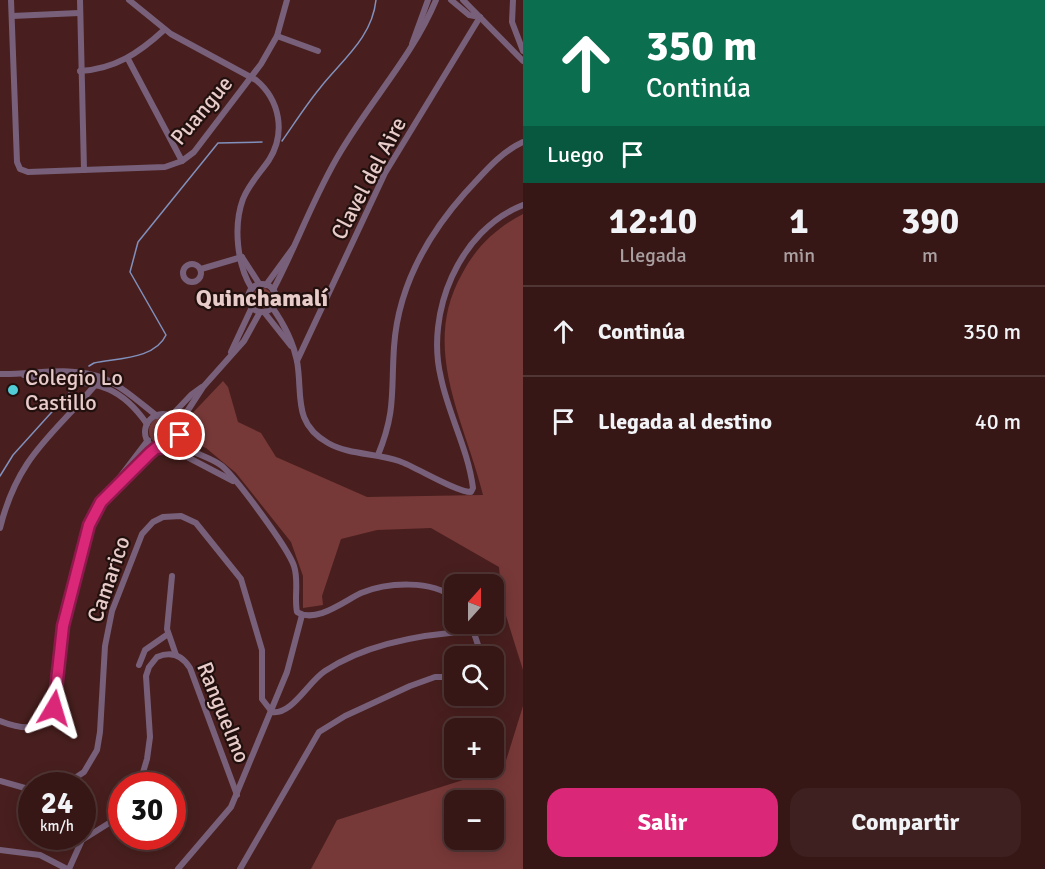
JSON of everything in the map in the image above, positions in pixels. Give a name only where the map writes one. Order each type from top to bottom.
[{"type":"street","points":[[11,0],[12,16],[79,14]]},
{"type":"street","points":[[80,0],[84,170]]},
{"type":"street","points":[[129,0],[164,30],[251,77],[263,87],[273,101],[279,128],[272,153],[249,186],[242,203],[238,230],[242,268],[252,289]]},
{"type":"street","name":"Puangue","points":[[12,16],[17,162],[20,169],[28,172],[165,167],[182,162],[201,145],[251,77],[277,36],[287,0]]},
{"type":"street","points":[[412,45],[428,0]]},
{"type":"street","points":[[179,424],[203,387],[244,341],[262,312],[272,308],[276,301],[273,290],[290,262],[295,245],[337,157],[423,29],[436,0]]},
{"type":"street","points":[[451,0],[469,15],[480,17]]},
{"type":"street","points":[[463,0],[523,60]]},
{"type":"street","points":[[513,0],[512,22],[523,51]]},
{"type":"street","name":"Clavel del Aire","points":[[297,361],[385,173],[480,17]]},
{"type":"street","points":[[81,71],[105,68],[128,59],[164,30]]},
{"type":"street","points":[[277,36],[318,51]]},
{"type":"street","points":[[128,59],[182,162]]},
{"type":"street","points":[[378,455],[392,410],[398,318],[414,267],[433,232],[454,206],[497,159],[523,142]]},
{"type":"street","points":[[272,308],[287,330],[297,361],[299,403],[313,432],[338,447],[378,455],[471,492],[473,488],[466,451],[440,377],[438,351],[441,313],[449,284],[475,240],[488,225],[523,205]]},
{"type":"street","points":[[293,349],[262,312],[252,307],[248,298],[252,289],[263,285],[295,245]]},
{"type":"street","points":[[201,269],[242,257]]},
{"type":"street","points":[[242,257],[263,285],[273,290]]},
{"type":"street","points":[[230,355],[252,307]]},
{"type":"street","points":[[0,374],[66,372],[101,378],[119,387],[157,416],[171,416],[179,424],[181,432],[178,441],[170,448]]},
{"type":"street","points":[[0,721],[30,729],[45,722],[52,712],[63,626],[87,531],[98,507],[148,440],[147,424],[125,400],[96,384],[38,379],[21,374]]},
{"type":"street","points":[[0,528],[10,494],[25,464],[101,378]]},
{"type":"street","points":[[171,416],[191,395],[203,387]]},
{"type":"street","points":[[147,424],[157,416]]},
{"type":"street","points":[[148,440],[156,448],[170,448],[233,481]]},
{"type":"street","points":[[178,441],[217,463],[288,551],[297,576],[295,603],[297,612],[302,615],[321,614],[363,592],[387,587],[430,587],[444,590]]},
{"type":"street","points":[[118,483],[129,477],[156,448]]},
{"type":"street","name":"Camarico","points":[[84,772],[97,750],[105,646],[112,611],[142,534],[153,522],[163,517],[181,516],[196,523],[241,579],[262,650],[262,699],[271,712]]},
{"type":"street","points":[[172,576],[168,634],[176,655]]},
{"type":"street","points":[[178,869],[225,817],[237,795],[291,662],[302,615]]},
{"type":"street","points":[[271,712],[287,710],[316,678],[346,660],[409,639],[444,632]]},
{"type":"street","points":[[139,665],[145,650],[168,634]]},
{"type":"street","name":"Ranguelmo","points":[[143,772],[150,737],[147,671],[158,657],[176,655],[190,668],[237,795]]},
{"type":"street","points":[[240,869],[319,732],[345,716],[410,686],[435,677],[444,677]]},
{"type":"street","points":[[0,780],[18,786]]},
{"type":"street","points":[[0,850],[35,854],[68,869],[82,840],[108,824]]},
{"type":"shaded area","points":[[523,214],[523,670],[504,609],[504,574],[500,574],[499,567],[431,528],[377,530],[341,539],[322,596],[323,605],[303,608],[303,576],[291,542],[236,473],[206,448],[186,440],[186,420],[223,381],[228,387],[238,422],[261,433],[276,457],[367,497],[483,495],[450,384],[445,357],[445,329],[450,302],[462,274],[480,247],[504,225]]},
{"type":"shaded area","points":[[262,288],[269,291],[272,298],[269,305],[262,308],[255,305],[252,298],[255,291]]},
{"type":"shaded area","points":[[163,417],[173,421],[177,431],[173,441],[163,445],[153,441],[149,431],[153,421]]},
{"type":"shaded area","points":[[523,706],[523,869],[311,869],[337,820],[469,778],[504,778],[504,767]]},
{"type":"waterway","points":[[282,141],[315,94],[355,48],[369,26],[376,0]]},
{"type":"waterway","points":[[89,366],[145,353],[161,343],[166,335],[130,272],[138,242],[218,143],[262,142]]},
{"type":"waterway","points":[[0,476],[13,455],[69,393]]},
{"type":"place","name":"Colegio Lo Castillo","points":[[13,390]]},
{"type":"district","name":"Quinchamalí","points":[[262,298]]},
{"type":"route","points":[[54,708],[63,626],[92,518],[105,497],[118,483],[129,477],[156,448],[165,450],[173,447],[180,435]]}]
